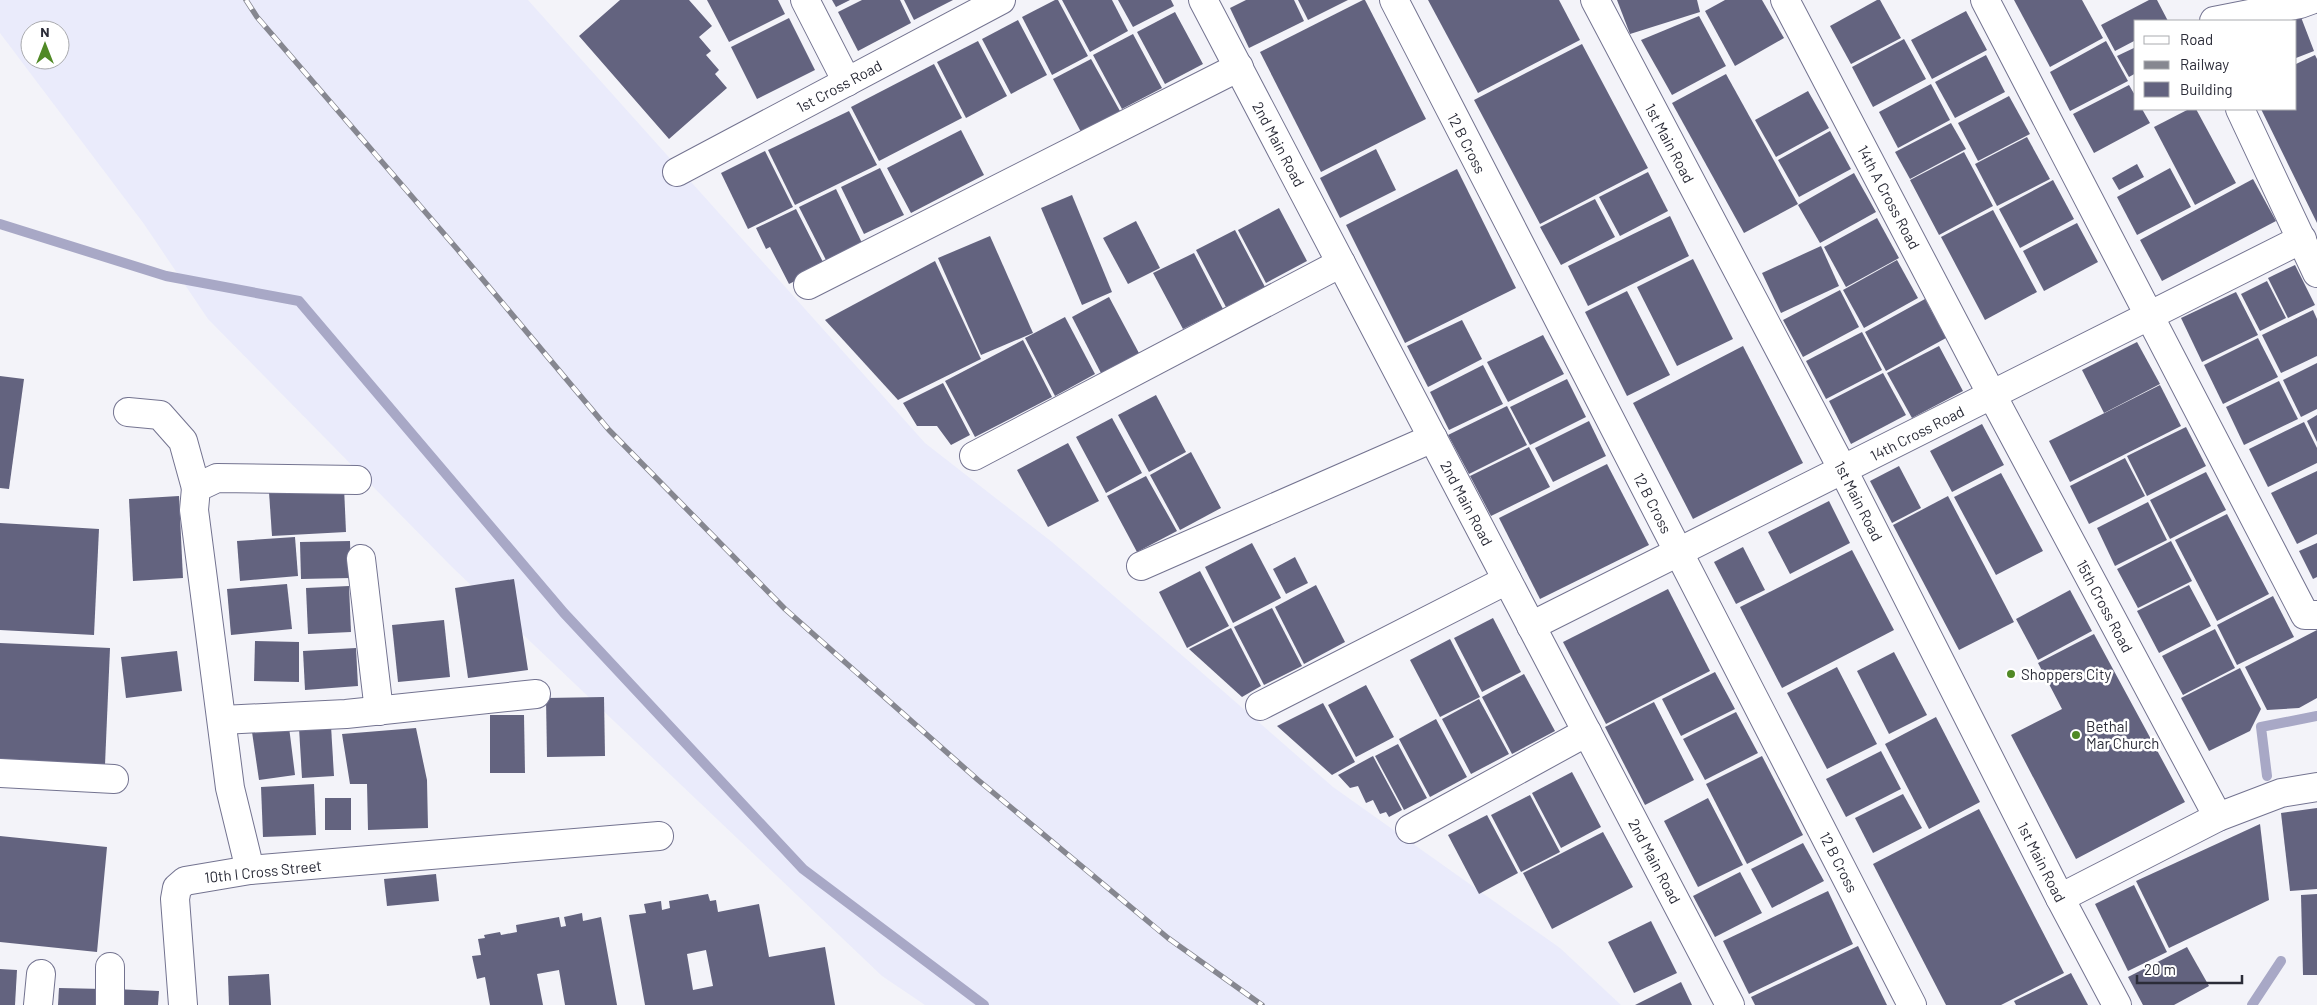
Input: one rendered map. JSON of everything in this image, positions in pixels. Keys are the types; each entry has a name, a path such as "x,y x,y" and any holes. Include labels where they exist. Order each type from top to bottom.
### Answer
{"street":[{"path":"805,0 848,82"},
{"name":"1st Cross Road","path":"677,172 1001,0"},
{"name":"2nd Main Road","path":"1204,0 1730,1005"},
{"name":"12 B Cross","path":"1394,0 1912,1005"},
{"name":"1st Main Road","path":"1595,0 1843,470 2060,898 2117,1005"},
{"name":"14th A Cross Road","path":"1785,0 1992,395"},
{"path":"1986,0 2305,615 2317,615"},
{"path":"2219,20 2306,2"},
{"path":"808,285 1239,67"},
{"path":"2240,110 2317,273"},
{"name":"14th Cross Road","path":"1531,626 2302,239"},
{"path":"974,456 1341,263"},
{"name":"15th Cross Road","path":"1992,395 2218,817"},
{"path":"128,412 160,415 183,441 196,488 194,510 230,788 250,870"},
{"path":"1141,566 1433,438"},
{"path":"196,488 217,478 356,480"},
{"path":"360,559 379,711"},
{"path":"1260,706 1507,580"},
{"path":"222,720 379,711 536,694"},
{"path":"1410,830 1588,732"},
{"path":"0,773 114,779"},
{"path":"2060,898 2218,817 2280,793 2317,787"},
{"name":"10th I Cross Street","path":"183,1005 175,899 177,888 185,881 250,870 659,836"},
{"path":"110,967 110,1005"},
{"path":"38,1005 41,974"}],"shaded area":[{"path":"0,0 528,0 925,443 1052,542 1333,787 1560,948 1621,1005 925,1005 882,976 452,567 208,319 144,224 28,70 70,70 70,20 20,20 20,60 0,33"}],"building":[{"path":"620,0 689,0 712,26 699,37 711,51 706,55 719,70 715,74 727,88 669,139 579,36"},
{"path":"707,0 778,0 785,14 729,42"},
{"path":"832,0 850,0 836,7"},
{"path":"862,0 900,0 911,23 858,51 838,12"},
{"path":"904,0 953,0 914,20"},
{"path":"1058,0 1088,56 1052,75 1022,17"},
{"path":"1062,0 1112,0 1128,31 1090,52"},
{"path":"1118,0 1171,0 1174,6 1133,27"},
{"path":"1246,0 1294,0 1304,21 1249,48 1230,8"},
{"path":"1298,0 1348,0 1308,20"},
{"path":"1365,0 1426,119 1321,172 1260,52"},
{"path":"1428,0 1559,0 1580,40 1478,93"},
{"path":"1617,0 1697,0 1700,12 1630,34"},
{"path":"1725,0 1762,0 1784,38 1735,66 1705,11"},
{"path":"1880,0 1901,38 1851,64 1830,26"},
{"path":"2014,0 2082,0 2103,38 2050,67"},
{"path":"2149,0 2157,0 2167,20 2134,20 2134,41 2115,51 2101,25"},
{"path":"1966,11 1987,50 1932,79 1911,40"},
{"path":"1175,12 1203,64 1165,84 1137,32"},
{"path":"2299,12 2314,51 2297,58 2297,20 2277,20"},
{"path":"1699,16 1726,66 1672,95 1641,40"},
{"path":"789,18 815,70 757,99 731,47"},
{"path":"1018,20 1047,75 1011,94 982,39"},
{"path":"1133,34 1162,88 1122,109 1093,55"},
{"path":"1904,39 1926,79 1873,107 1852,67"},
{"path":"978,41 1007,96 966,118 937,62"},
{"path":"2106,41 2128,81 2070,111 2050,72"},
{"path":"1582,44 1648,168 1540,224 1474,100"},
{"path":"2134,48 2134,74 2129,77 2117,56"},
{"path":"1986,55 2005,92 1955,118 1935,82"},
{"path":"2315,55 2317,59 2317,223 2261,110 2297,110 2297,64"},
{"path":"1091,59 1120,111 1081,132 1053,79"},
{"path":"934,64 962,118 879,161 851,107"},
{"path":"1726,74 1798,204 1744,233 1672,103"},
{"path":"1931,84 1950,120 1898,148 1879,112"},
{"path":"2129,85 2134,94 2134,110 2143,110 2150,123 2094,153 2073,114"},
{"path":"1808,91 1829,128 1776,157 1755,120"},
{"path":"2009,96 2030,134 1978,161 1958,123"},
{"path":"2187,110 2197,110 2236,183 2195,205 2154,127"},
{"path":"849,111 877,165 795,205 768,150"},
{"path":"1951,123 1966,149 1910,179 1895,152"},
{"path":"961,130 984,175 911,213 887,168"},
{"path":"1830,131 1851,169 1799,197 1778,160"},
{"path":"2027,137 2050,179 1997,206 1975,164"},
{"path":"1376,149 1396,190 1340,218 1320,178"},
{"path":"765,151 793,207 748,229 721,173"},
{"path":"1964,152 1993,206 1939,235 1910,180"},
{"path":"2137,164 2144,177 2119,190 2112,178"},
{"path":"880,168 904,215 864,234 841,187"},
{"path":"2170,168 2191,207 2137,235 2117,197"},
{"path":"1457,169 1516,288 1405,343 1346,225"},
{"path":"1648,172 1668,211 1620,236 1599,197"},
{"path":"1854,173 1876,212 1820,243 1798,205"},
{"path":"2253,179 2276,221 2162,281 2140,240"},
{"path":"2053,180 2074,219 2020,248 1999,209"},
{"path":"836,189 863,245 827,262 799,207"},
{"path":"1072,195 1112,292 1082,305 1041,208"},
{"path":"1595,199 1615,237 1561,265 1540,227"},
{"path":"1279,208 1307,261 1266,283 1238,230"},
{"path":"796,209 825,266 789,284 770,247 766,249 756,228"},
{"path":"1993,210 2037,292 1985,320 1941,237"},
{"path":"1670,216 1689,256 1588,306 1568,266"},
{"path":"1877,218 1899,258 1846,287 1824,247"},
{"path":"1136,221 1160,268 1128,284 1103,238"},
{"path":"2077,223 2098,262 2044,291 2023,251"},
{"path":"1235,230 1265,287 1226,307 1196,250"},
{"path":"990,236 1033,333 981,355 938,258"},
{"path":"1821,246 1839,286 1781,313 1762,273"},
{"path":"1194,253 1223,309 1183,329 1153,273"},
{"path":"1693,259 1733,339 1677,366 1637,287"},
{"path":"1897,260 1918,298 1864,328 1843,290"},
{"path":"935,261 981,359 898,400 825,320"},
{"path":"2295,265 2315,305 2288,318 2268,278"},
{"path":"2267,281 2286,318 2260,331 2241,294"},
{"path":"1840,290 1859,327 1803,357 1783,320"},
{"path":"1627,291 1670,375 1627,396 1585,312"},
{"path":"2236,292 2258,335 2202,362 2181,318"},
{"path":"1109,297 1140,355 1102,375 1072,317"},
{"path":"1925,299 1946,338 1886,371 1865,332"},
{"path":"2313,310 2317,319 2317,356 2281,373 2262,335"},
{"path":"1065,317 1095,374 1055,396 1025,338"},
{"path":"1462,320 1482,359 1428,387 1407,346"},
{"path":"1862,332 1882,370 1826,399 1806,361"},
{"path":"1543,335 1564,374 1508,402 1487,362"},
{"path":"2258,338 2278,377 2223,404 2204,365"},
{"path":"1023,340 1052,397 975,437 945,381"},
{"path":"2137,342 2160,384 2104,413 2082,370"},
{"path":"1743,346 1803,463 1693,519 1633,403"},
{"path":"1939,346 1963,391 1912,418 1887,373"},
{"path":"2317,363 2317,409 2301,417 2283,380"},
{"path":"1483,365 1503,404 1449,430 1430,392"},
{"path":"1883,373 1906,415 1851,444 1829,401"},
{"path":"0,376 24,379 9,489 0,488"},
{"path":"1567,379 1586,417 1530,445 1510,407"},
{"path":"2279,381 2298,419 2244,445 2226,407"},
{"path":"943,383 970,435 951,445 937,426 917,426 903,403"},
{"path":"2160,385 2181,426 2070,482 2049,441"},
{"path":"1156,395 1186,452 1149,472 1118,415"},
{"path":"1507,406 1527,445 1469,474 1448,435"},
{"path":"2317,415 2317,442 2307,421"},
{"path":"1112,418 1142,473 1106,493 1076,437"},
{"path":"1589,421 1606,456 1553,482 1535,448"},
{"path":"2304,422 2317,448 2317,463 2268,487 2249,449"},
{"path":"1982,424 2004,465 1952,492 1930,451"},
{"path":"2186,427 2206,466 2147,496 2127,456"},
{"path":"1068,443 1099,501 1048,527 1017,470"},
{"path":"1529,447 1550,487 1491,516 1470,476"},
{"path":"1191,452 1221,508 1180,530 1150,475"},
{"path":"2125,458 2145,496 2089,524 2070,486"},
{"path":"1607,464 1649,545 1540,599 1499,518"},
{"path":"1899,466 1921,508 1892,523 1870,481"},
{"path":"2317,471 2317,534 2297,544 2271,493"},
{"path":"2206,472 2226,510 2170,539 2150,500"},
{"path":"2001,473 2043,551 1996,575 1954,497"},
{"path":"1146,476 1177,531 1137,552 1107,496"},
{"path":"344,487 346,532 272,536 269,492"},
{"path":"179,496 183,578 133,581 129,499"},
{"path":"1948,496 2014,622 1959,650 1893,525"},
{"path":"1829,501 1850,543 1790,574 1768,532"},
{"path":"2148,502 2167,540 2115,566 2097,528"},
{"path":"2227,514 2269,594 2217,621 2175,540"},
{"path":"0,523 99,529 94,635 0,630"},
{"path":"295,537 298,576 240,581 237,541"},
{"path":"350,541 351,578 301,579 300,542"},
{"path":"2171,541 2192,581 2138,608 2117,569"},
{"path":"1252,543 1281,598 1233,623 1205,567"},
{"path":"2317,543 2317,577 2313,579 2299,551"},
{"path":"1743,547 1765,590 1736,604 1714,562"},
{"path":"1852,550 1894,630 1782,688 1740,607"},
{"path":"1295,557 1308,583 1286,594 1273,569"},
{"path":"1200,571 1229,626 1187,648 1159,592"},
{"path":"514,579 528,670 468,678 455,588"},
{"path":"287,584 292,629 231,635 227,589"},
{"path":"1316,585 1345,642 1304,664 1275,607"},
{"path":"2189,585 2211,626 2159,653 2137,611"},
{"path":"349,586 351,632 308,634 306,588"},
{"path":"1668,589 1710,671 1606,724 1563,642"},
{"path":"2070,590 2092,631 2038,660 2016,619"},
{"path":"2273,596 2294,637 2237,665 2217,625"},
{"path":"1272,608 1302,666 1264,685 1234,627"},
{"path":"1493,618 1521,672 1482,692 1454,638"},
{"path":"444,620 450,677 398,682 392,625"},
{"path":"1231,628 1261,686 1242,697 1189,649"},
{"path":"2215,629 2235,668 2183,695 2162,656"},
{"path":"2317,630 2317,698 2299,708 2267,710 2245,667"},
{"path":"2094,634 2185,802 2076,859 2011,735 2062,709 2038,663"},
{"path":"1450,639 1480,697 1440,717 1410,660"},
{"path":"255,641 299,642 299,682 254,681"},
{"path":"0,643 110,648 105,765 0,761"},
{"path":"356,648 358,686 305,690 303,651"},
{"path":"177,651 182,691 126,698 121,657"},
{"path":"1894,652 1927,715 1889,734 1857,671"},
{"path":"1837,667 1877,744 1827,769 1787,693"},
{"path":"2240,668 2261,709 2250,731 2209,751 2181,698"},
{"path":"1715,672 1735,709 1681,736 1662,699"},
{"path":"1524,674 1555,731 1512,754 1482,697"},
{"path":"1366,685 1394,737 1356,757 1328,705"},
{"path":"604,697 605,756 547,757 546,698"},
{"path":"1479,699 1509,754 1471,774 1442,719"},
{"path":"1654,702 1694,780 1645,805 1605,727"},
{"path":"1323,703 1355,762 1332,775 1277,726"},
{"path":"1736,712 1758,753 1705,780 1683,739"},
{"path":"490,715 524,715 525,773 490,773"},
{"path":"1936,717 1980,802 1929,829 1885,744"},
{"path":"1436,719 1467,777 1430,797 1399,739"},
{"path":"331,726 334,776 302,778 299,728"},
{"path":"289,727 295,775 259,780 252,732"},
{"path":"416,728 427,780 428,828 368,830 367,784 350,784 342,734"},
{"path":"1398,744 1427,798 1404,810 1375,756"},
{"path":"1881,751 1901,789 1846,817 1826,779"},
{"path":"1373,756 1402,810 1389,817 1386,812 1380,814 1373,800 1366,803 1358,786 1350,788 1338,775"},
{"path":"1762,756 1803,835 1747,864 1706,784"},
{"path":"1572,772 1601,827 1561,848 1532,793"},
{"path":"314,784 316,835 263,837 261,787"},
{"path":"1903,794 1922,828 1873,853 1855,818"},
{"path":"1530,795 1560,852 1521,872 1491,815"},
{"path":"325,798 351,798 351,830 325,830"},
{"path":"1708,798 1743,865 1698,887 1664,821"},
{"path":"2317,808 2317,889 2290,891 2281,813"},
{"path":"1979,809 2064,973 2001,1005 1946,1005 1873,864"},
{"path":"1487,815 1518,873 1479,894 1448,835"},
{"path":"2260,824 2269,900 2169,948 2136,881"},
{"path":"1603,832 1633,887 1552,929 1523,873"},
{"path":"0,836 107,847 97,952 0,942"},
{"path":"1803,843 1824,881 1772,908 1751,869"},
{"path":"1740,872 1762,913 1715,937 1693,896"},
{"path":"436,874 439,901 387,906 384,879"},
{"path":"2134,885 2167,952 2128,971 2095,904"},
{"path":"1828,891 1853,944 1749,994 1723,941"},
{"path":"708,894 710,901 716,900 718,912 759,904 769,957 825,947 835,1005 645,1005 629,915 646,913 644,904 661,901 662,910 670,908 669,901","holes":["706,950 713,986 693,990 687,954"]},
{"path":"2317,894 2317,975 2303,975 2301,895"},
{"path":"582,913 583,921 601,917 617,1005 565,1005 559,970 537,974 543,1005 490,1005 485,977 477,979 472,956 481,955 478,939 485,938 484,935 500,932 501,935 517,932 516,925 559,917 561,927 566,926 564,917"},
{"path":"1651,921 1677,973 1634,993 1608,942"},
{"path":"1858,946 1887,1005 1755,1005 1751,997"},
{"path":"2187,947 2209,986 2174,1005 2143,1005 2128,977"},
{"path":"0,969 17,970 15,1005 0,1005"},
{"path":"2071,973 2088,1005 2016,1005 2014,1001"},
{"path":"269,974 271,1005 229,1005 228,976"},
{"path":"1681,982 1692,1005 1635,1005"},
{"path":"59,988 103,989 103,1005 58,1005"},
{"path":"114,989 159,991 158,1005 114,1005"}],"waterway":[{"path":"0,224 166,276 299,301 564,613 803,869 984,1005"},
{"path":"2267,776 2261,727 2317,716"},
{"path":"2252,1005 2281,961"}],"railway":[{"path":"246,0 257,17 458,250 609,430 785,609 978,780 1168,938 1262,1005"}],"place":[{"name":"Shoppers City","path":"2011,674"},
{"name":"Bethal Mar Church","path":"2076,735"}]}
